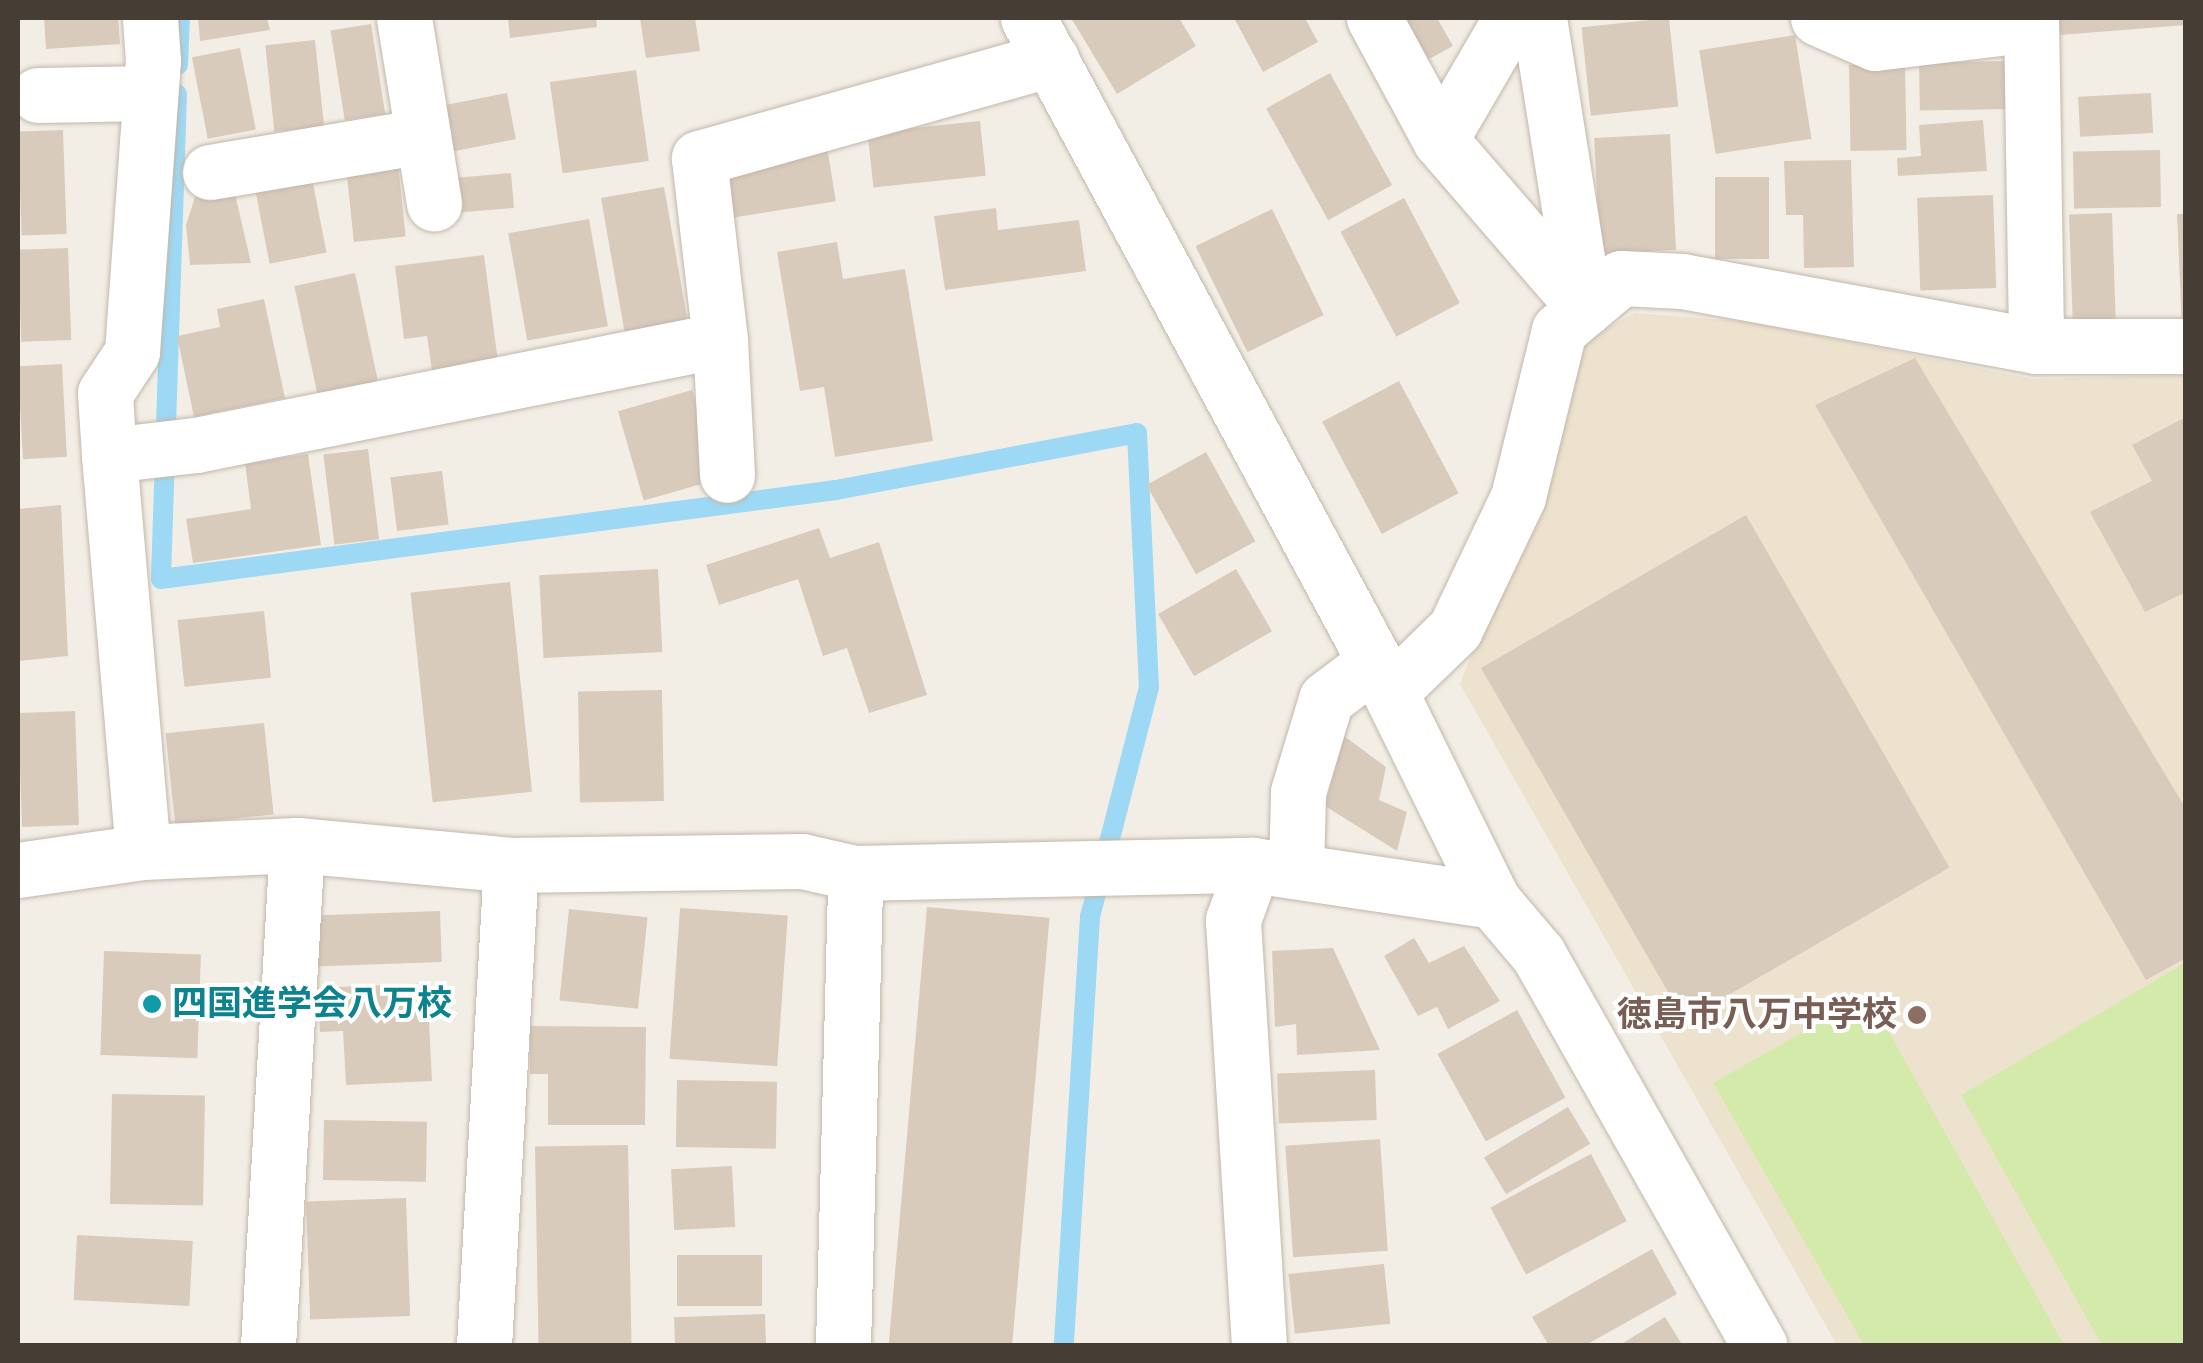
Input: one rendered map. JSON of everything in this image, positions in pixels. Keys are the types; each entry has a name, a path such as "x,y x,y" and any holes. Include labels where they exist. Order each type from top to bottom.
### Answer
{"street":[{"path":"143,852 105,393 132,352 150,94 150,18"},
{"path":"404,18 434,204"},
{"path":"1374,18 1440,140 1585,308"},
{"path":"1440,140 1511,18"},
{"path":"1540,18 1585,308"},
{"path":"1818,18 1875,43 2031,20 2036,346"},
{"path":"727,474 720,340 699,158 1040,38 1382,677 1493,901 1538,954 1760,1346"},
{"path":"38,96 150,94"},
{"path":"210,172 423,136"},
{"path":"1258,1346 1233,920 1275,868 1326,699 1382,677 1455,630 1518,496 1559,330 1621,278 1682,281 2036,346 2186,346"},
{"path":"109,455 196,445 720,340"},
{"path":"18,870 143,852 298,844 510,865 802,860 856,873 1275,868 1493,901"},
{"path":"268,1346 298,844"},
{"path":"484,1346 510,865"},
{"path":"844,1346 856,873"}],"shaded area":[{"name":"徳島市八万中学校","path":"1635,313 1751,322 2033,379 2185,375 2185,1345 1837,1345 1460,684 1530,502 1574,345"}],"green space":[{"path":"2185,963 2185,1345 2102,1345 1961,1095"},
{"path":"1868,995 2064,1345 1864,1345 1713,1083"}],"building":[{"path":"44,18 118,18 120,44 46,49"},
{"path":"198,18 267,18 270,30 200,41"},
{"path":"508,18 596,18 597,27 510,38"},
{"path":"640,18 695,18 700,51 646,58"},
{"path":"1071,18 1179,18 1196,46 1117,94"},
{"path":"1234,18 1305,18 1318,42 1263,72"},
{"path":"1392,18 1437,18 1453,46 1418,65"},
{"path":"1669,18 1678,107 1591,116 1581,27"},
{"path":"2059,18 2186,18 2186,25 2060,35"},
{"path":"371,24 385,114 345,120 331,30"},
{"path":"1795,35 1811,139 1716,154 1699,50"},
{"path":"315,40 324,127 274,132 265,45"},
{"path":"240,48 256,129 208,139 192,57"},
{"path":"2010,61 2011,109 1920,111 1919,63"},
{"path":"1905,64 1907,150 1851,151 1849,65"},
{"path":"636,70 649,161 563,173 550,82"},
{"path":"1330,73 1392,185 1328,220 1266,108"},
{"path":"507,93 516,139 446,153 437,107"},
{"path":"2151,93 2153,133 2080,137 2078,97"},
{"path":"1983,120 1987,171 1898,176 1897,158 1921,156 1919,125"},
{"path":"980,121 986,176 873,188 868,133"},
{"path":"63,130 67,234 22,236 18,132"},
{"path":"1670,134 1676,250 1600,254 1594,138"},
{"path":"827,146 836,201 729,218 720,163"},
{"path":"2160,150 2161,207 2074,209 2073,152"},
{"path":"1851,160 1854,267 1804,268 1803,215 1786,215 1784,161"},
{"path":"398,164 406,237 354,242 346,169"},
{"path":"511,173 514,208 451,213 448,178"},
{"path":"1715,177 1769,177 1769,259 1715,259"},
{"path":"312,178 327,253 270,264 255,189"},
{"path":"664,187 688,324 625,335 601,198"},
{"path":"235,194 251,263 190,265 186,225 195,197"},
{"path":"1993,195 1996,288 1920,291 1917,198"},
{"path":"1404,198 1460,303 1396,337 1340,232"},
{"path":"996,208 998,230 1079,220 1086,271 945,290 934,216"},
{"path":"1272,209 1324,315 1247,352 1196,246"},
{"path":"2112,213 2116,320 2073,321 2069,215"},
{"path":"2177,214 2186,214 2186,328 2182,328"},
{"path":"589,219 608,326 527,341 508,233"},
{"path":"837,242 843,279 905,269 933,441 835,457 824,387 800,391 777,252"},
{"path":"68,248 71,340 21,342 18,250"},
{"path":"484,255 498,362 432,371 427,336 404,339 395,266"},
{"path":"355,273 379,386 318,399 294,286"},
{"path":"264,299 285,398 194,417 177,336 220,327 217,309"},
{"path":"1915,358 2186,809 2186,958 2146,980 1815,405"},
{"path":"62,364 67,457 23,459 18,366"},
{"path":"1399,381 1459,493 1382,534 1322,422"},
{"path":"692,390 718,479 644,501 618,411"},
{"path":"2186,417 2186,592 2145,612 2090,512 2152,481 2132,445"},
{"path":"368,449 379,539 334,545 323,454"},
{"path":"1206,452 1255,541 1196,574 1147,485"},
{"path":"308,454 321,545 193,563 186,519 251,509 245,463"},
{"path":"442,471 449,525 397,531 390,477"},
{"path":"61,505 68,656 18,661 18,509"},
{"path":"1746,515 1950,867 1684,1020 1481,668"},
{"path":"819,528 830,558 879,542 927,695 869,713 847,648 823,656 798,579 719,605 706,565"},
{"path":"658,569 662,652 544,658 539,575"},
{"path":"1236,569 1272,631 1194,676 1158,614"},
{"path":"510,582 532,792 433,802 411,592"},
{"path":"264,611 271,678 184,687 177,620"},
{"path":"662,690 664,801 580,802 578,691"},
{"path":"75,711 79,825 22,827 18,713"},
{"path":"264,723 274,814 175,825 166,733"},
{"path":"1344,736 1386,767 1379,800 1407,812 1397,851 1325,806"},
{"path":"927,907 1050,918 1012,1346 889,1345"},
{"path":"680,908 788,916 777,1066 669,1059"},
{"path":"569,909 648,917 638,1009 559,1000"},
{"path":"440,911 442,962 314,966 312,915"},
{"path":"1414,938 1429,963 1464,946 1500,1001 1448,1029 1437,1007 1418,1016 1384,956"},
{"path":"1333,948 1380,1050 1297,1055 1296,1024 1275,1027 1272,951"},
{"name":"四国進学会八万校","path":"104,951 201,954 197,1058 100,1055"},
{"path":"427,983 432,1081 346,1085 343,1031 320,1032 317,988"},
{"path":"1517,1010 1565,1097 1486,1142 1437,1054"},
{"path":"530,1026 646,1027 645,1125 548,1125 548,1074 530,1074"},
{"path":"1375,1070 1377,1120 1279,1123 1277,1073"},
{"path":"677,1080 777,1082 776,1149 676,1147"},
{"path":"112,1094 205,1096 203,1206 110,1204"},
{"path":"1568,1107 1590,1144 1506,1194 1484,1157"},
{"path":"324,1120 427,1122 426,1182 323,1180"},
{"path":"1380,1139 1388,1251 1293,1257 1285,1146"},
{"path":"628,1145 632,1346 538,1346 535,1147"},
{"path":"1591,1154 1627,1221 1526,1275 1490,1208"},
{"path":"732,1166 735,1227 674,1230 671,1169"},
{"path":"406,1198 410,1316 310,1319 306,1201"},
{"path":"77,1235 193,1241 189,1306 74,1300"},
{"path":"1652,1249 1677,1294 1584,1346 1549,1346 1532,1317"},
{"path":"677,1255 762,1255 762,1306 677,1306"},
{"path":"1384,1264 1390,1324 1295,1334 1289,1274"},
{"path":"765,1314 766,1346 675,1346 674,1317"},
{"path":"1665,1317 1683,1346 1618,1346"}],"waterway":[{"path":"178,65 180,18"},
{"path":"177,94 161,579 836,490 1137,433 1149,687 1090,917 1064,1346"}],"place":[{"name":"四国進学会八万校","path":"152,1004"},
{"name":"徳島市八万中学校","path":"1917,1015"}]}
